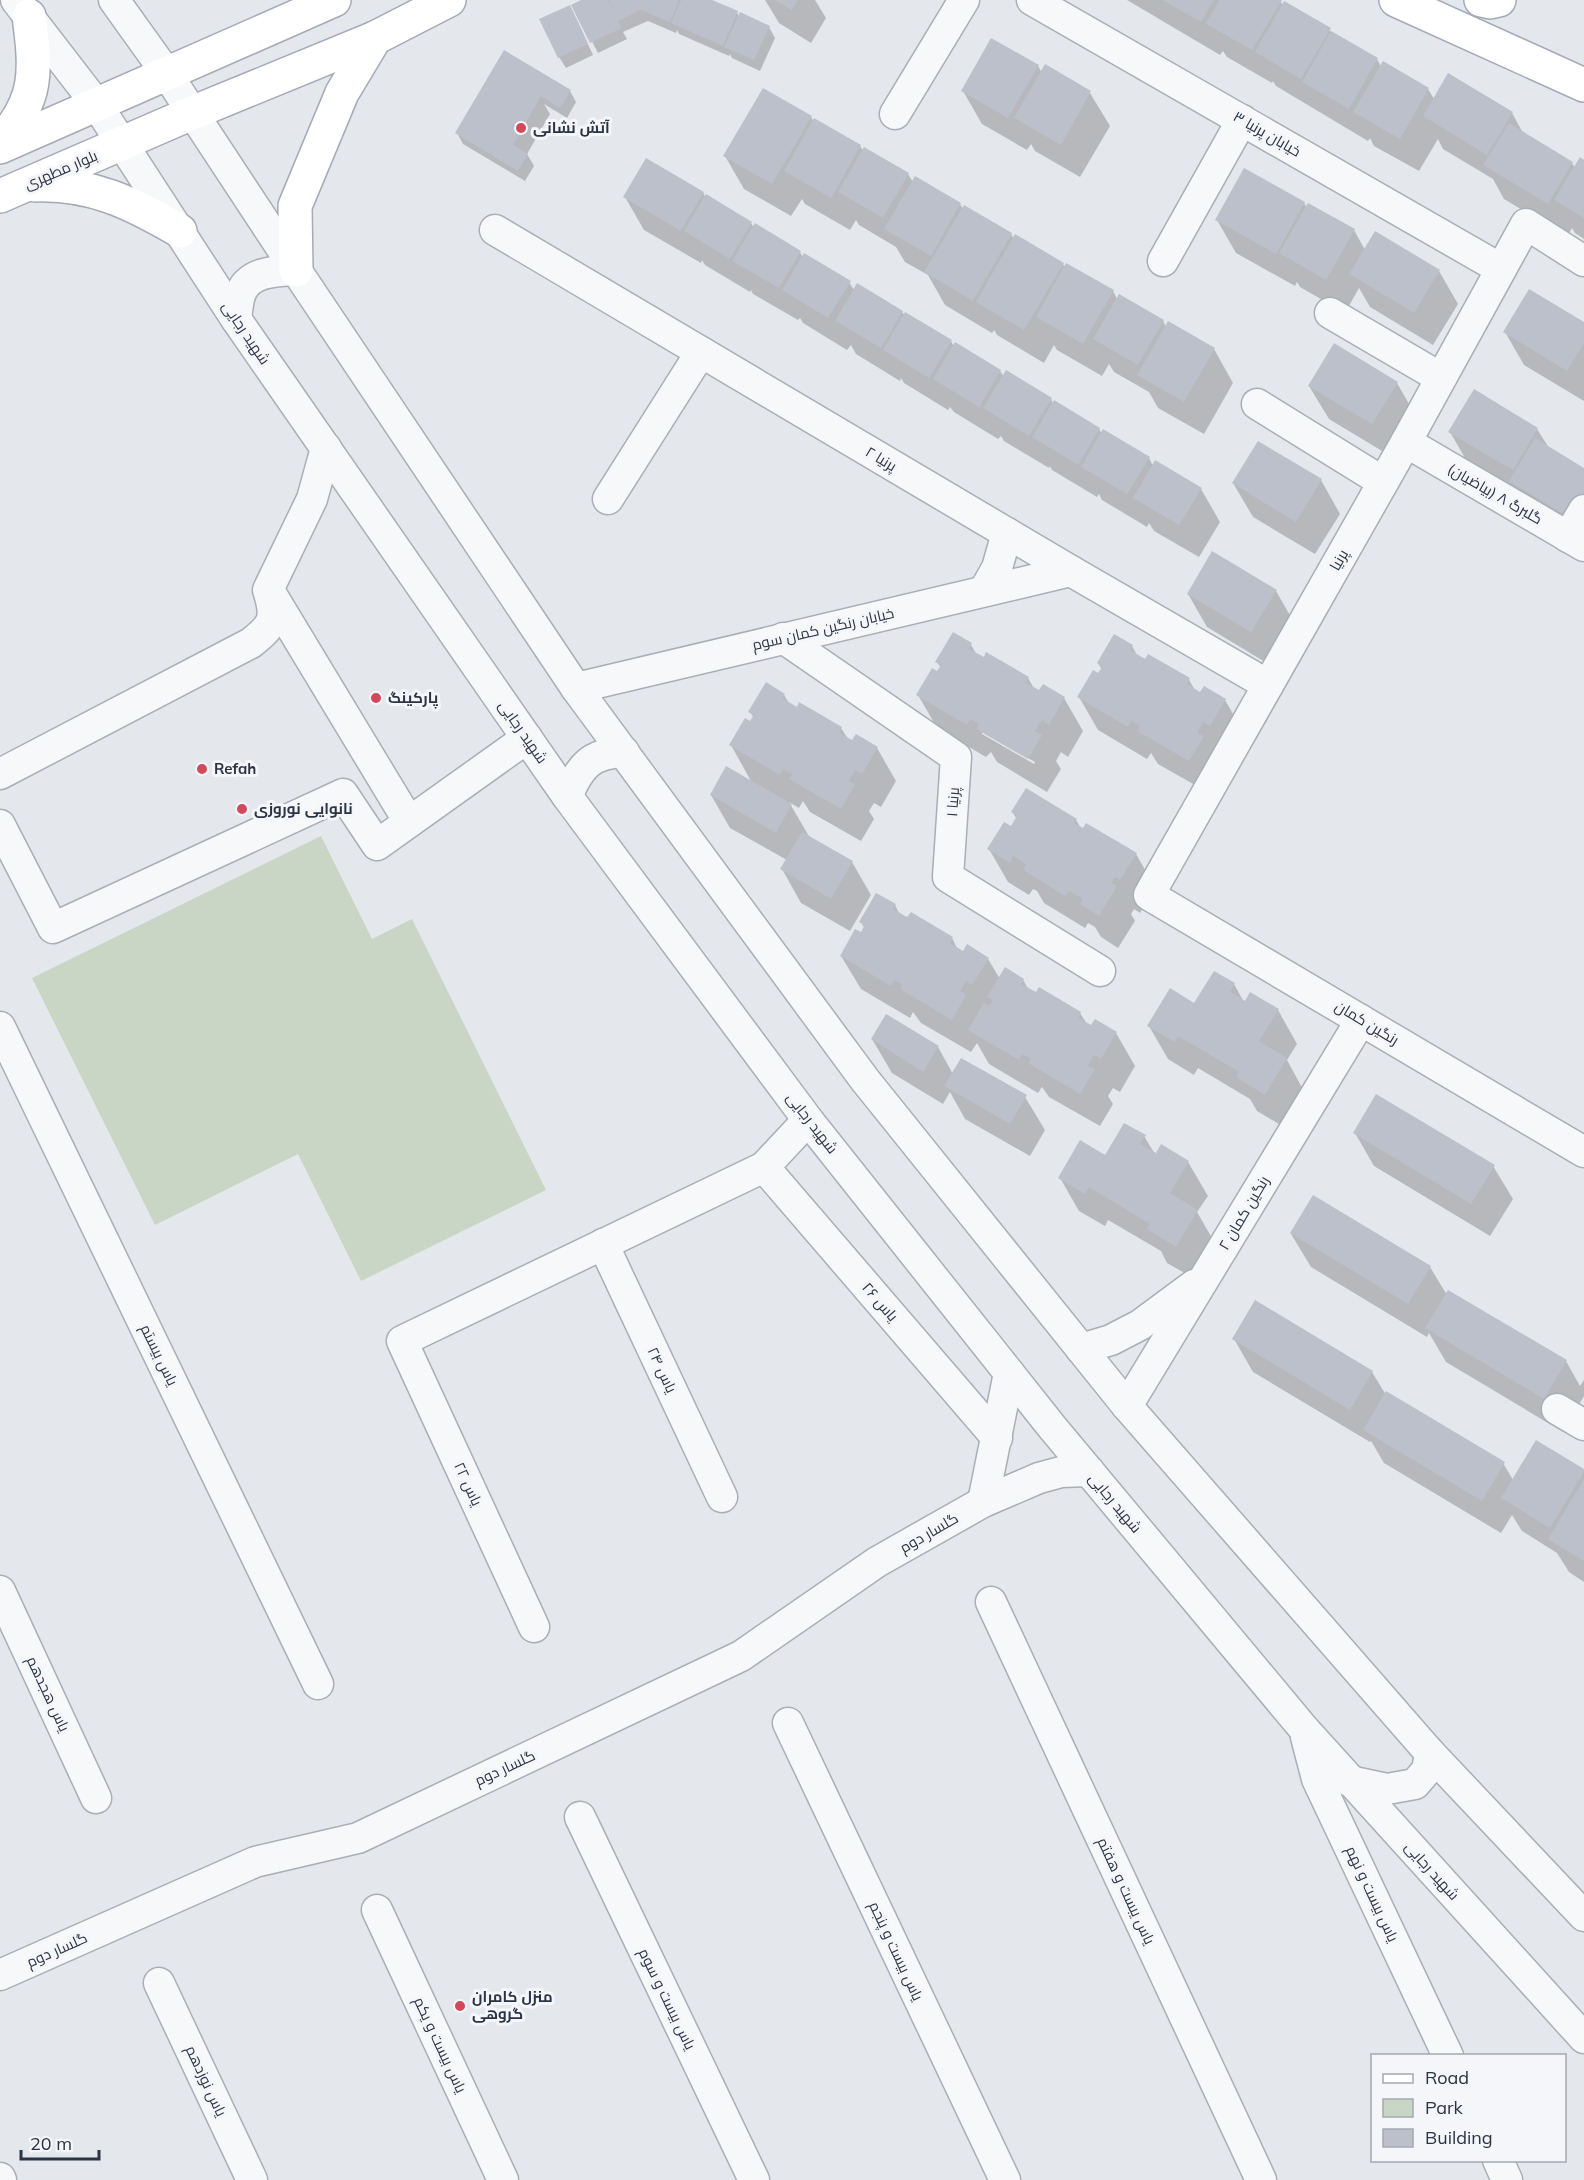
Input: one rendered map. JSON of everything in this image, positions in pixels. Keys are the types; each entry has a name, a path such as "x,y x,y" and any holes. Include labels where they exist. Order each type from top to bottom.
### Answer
{"main road":[{"path":"0,147 334,0"},
{"name":"بلوار مطهری","path":"12,191 192,113 375,38 449,0"},
{"path":"1396,0 1584,85"},
{"path":"1481,0 1490,2 1499,0"},
{"path":"0,142 17,124 32,91 34,55 23,8"},
{"path":"296,270 295,206 342,93 375,38"},
{"path":"12,191 52,185 106,194 131,203 180,231"}],"street":[{"path":"114,0 167,74 576,688 865,1080 1127,1406 1430,1753 1584,1916"},
{"path":"895,114 964,0"},
{"name":"خیابان پرنیا ۳","path":"1032,0 1502,269"},
{"path":"23,8 97,105"},
{"name":"شهید رجایی","path":"97,105 236,319 567,796 808,1120 1089,1472 1304,1729 1584,2038"},
{"path":"1163,261 1242,120"},
{"name":"پرنیا","path":"1149,895 1406,442 1526,224 1584,261"},
{"name":"پرنیا ۲","path":"495,230 1071,571 1269,685"},
{"path":"236,319 241,292 255,277 269,271 296,270"},
{"path":"1330,313 1441,378"},
{"path":"608,498 701,352"},
{"path":"1257,405 1383,482"},
{"name":"گلبرگ ۸ (بیاضیان)","path":"1406,442 1576,541"},
{"path":"0,774 251,643 269,629 274,607 268,590 312,498 326,448"},
{"path":"1576,541 1584,510"},
{"path":"984,591 997,568 1007,533"},
{"name":"خیابان رنگین کمان سوم","path":"576,688 1071,571"},
{"path":"268,590 409,822"},
{"name":"پرنیا ۱","path":"783,638 956,757 948,877 1100,971"},
{"path":"0,825 9,864 53,928 343,794 377,845 527,738"},
{"path":"567,796 577,775 588,762 608,753 624,752"},
{"name":"رنگین کمان","path":"1149,895 1584,1152"},
{"name":"رنگین کمان ۲","path":"1127,1406 1360,1020"},
{"name":"یاس بیستم","path":"0,1027 318,1684"},
{"path":"603,1244 764,1167 808,1120"},
{"name":"یاس ۲۶","path":"764,1167 997,1438"},
{"name":"یاس ۲۲","path":"534,1628 402,1341 603,1244"},
{"name":"یاس ۲۴","path":"603,1244 722,1497"},
{"path":"1081,1349 1111,1340 1140,1325 1206,1276"},
{"path":"983,1502 1009,1373"},
{"path":"1557,1409 1584,1425"},
{"name":"گلسار دوم","path":"0,1975 255,1862 358,1838 741,1656 877,1563 983,1502 1039,1478 1061,1472 1089,1472"},
{"name":"یاس هجدهم","path":"0,1591 96,1798"},
{"name":"یاس یبست و هفتم","path":"991,1602 1261,2180"},
{"name":"یاس بیست و پنجم","path":"788,1723 1005,2180"},
{"name":"یاس بیست و نهم","path":"1304,1729 1317,1779 1448,2054"},
{"path":"1349,1781 1387,1789 1415,1784 1427,1770 1430,1753"},
{"name":"یاس بیست و سوم","path":"580,1817 754,2180"},
{"name":"یاس بیست و یکم","path":"377,1910 503,2180"},
{"name":"یاس نوزدهم","path":"159,1983 252,2180"},
{"path":"1499,2162 1507,2180"}],"green space":[{"path":"321,836 372,939 412,919 546,1190 361,1281 298,1154 155,1225 32,978"}],"building":[{"path":"581,0 608,0 613,11 609,0 679,0 670,22 641,10 618,21 622,28 590,43 571,5"},
{"path":"681,0 712,0 738,11 723,46 671,23"},
{"path":"774,0 798,0 792,10"},
{"path":"1162,0 1214,0 1201,22"},
{"path":"1219,0 1282,0 1252,50 1206,24"},
{"path":"1284,1 1331,28 1301,79 1255,52"},
{"path":"570,5 588,44 558,58 539,19"},
{"path":"740,12 770,26 754,60 724,47"},
{"path":"1331,31 1378,58 1349,109 1302,82"},
{"path":"991,38 1039,65 1008,118 961,91"},
{"path":"504,50 571,90 560,108 541,96 513,145 528,154 518,171 455,133"},
{"path":"1383,61 1429,88 1400,139 1353,112"},
{"path":"1045,64 1091,91 1061,145 1014,118"},
{"path":"1448,73 1513,112 1487,155 1423,116"},
{"path":"763,88 812,116 772,184 723,156"},
{"path":"814,118 861,145 831,198 784,171"},
{"path":"1509,123 1573,162 1548,204 1483,165"},
{"path":"864,147 909,173 883,218 838,192"},
{"path":"1580,157 1584,160 1584,218 1554,200"},
{"path":"646,158 704,192 681,231 623,197"},
{"path":"1244,168 1305,202 1276,254 1215,220"},
{"path":"915,176 961,203 931,256 884,229"},
{"path":"706,194 752,222 730,259 684,231"},
{"path":"1308,203 1355,229 1326,280 1279,253"},
{"path":"964,205 1012,233 973,301 924,272"},
{"path":"755,223 801,251 779,288 732,261"},
{"path":"1375,231 1440,270 1414,313 1349,274"},
{"path":"1015,234 1064,263 1024,330 976,302"},
{"path":"804,253 851,281 828,318 782,290"},
{"path":"1066,263 1114,290 1083,344 1036,317"},
{"path":"857,283 903,311 881,348 835,321"},
{"path":"1529,289 1584,322 1584,343 1567,371 1503,332"},
{"path":"1119,294 1164,320 1138,365 1093,339"},
{"path":"905,312 952,340 929,378 883,350"},
{"path":"1168,321 1215,348 1184,402 1137,375"},
{"path":"955,342 1001,370 979,407 933,379"},
{"path":"1334,343 1398,382 1372,424 1308,386"},
{"path":"1006,370 1052,398 1029,436 983,408"},
{"path":"1474,389 1538,428 1513,470 1448,432"},
{"path":"1054,400 1100,428 1078,465 1032,437"},
{"path":"1103,429 1150,457 1127,494 1081,467"},
{"path":"1535,438 1584,468 1584,502 1573,520 1509,481"},
{"path":"1258,441 1322,479 1296,522 1232,483"},
{"path":"1155,460 1202,488 1179,525 1133,498"},
{"path":"1212,551 1277,590 1251,632 1187,594"},
{"path":"953,632 972,643 969,649 984,657 986,652 1029,677 1026,683 1039,690 1043,684 1065,697 1049,725 1042,720 1035,731 1042,735 1028,759 976,729 979,724 970,719 967,725 916,695 932,668 937,671 941,665 935,662"},
{"path":"1114,634 1133,645 1130,650 1145,659 1148,654 1190,678 1187,684 1200,692 1204,686 1226,699 1210,726 1203,722 1197,733 1204,736 1189,761 1137,731 1140,726 1131,721 1128,727 1077,697 1093,670 1098,673 1102,667 1097,663"},
{"path":"766,682 785,694 782,698 797,707 799,702 842,727 839,733 852,740 856,734 878,747 862,774 855,770 849,781 855,784 841,809 789,779 792,774 783,769 780,775 729,745 745,718 750,721 754,715 748,712"},
{"path":"726,766 792,804 776,833 710,795"},
{"path":"1026,788 1077,819 1074,823 1083,828 1086,823 1137,853 1120,880 1115,877 1111,883 1117,886 1099,916 1080,904 1083,899 1069,891 1065,896 1023,870 1026,864 1013,856 1010,863 987,849 1004,822 1011,826 1017,816 1011,812"},
{"path":"802,832 853,861 831,899 780,869"},
{"path":"876,893 896,904 893,909 907,917 911,912 953,937 950,943 963,951 967,944 989,958 972,985 966,981 960,991 966,995 952,1020 900,989 902,984 894,980 891,986 840,956 855,929 861,932 865,925 859,922"},
{"path":"1005,967 1024,979 1021,984 1036,992 1039,987 1081,1012 1078,1018 1091,1025 1095,1019 1117,1032 1101,1059 1094,1055 1088,1066 1095,1069 1080,1094 1028,1063 1031,1059 1022,1054 1019,1060 968,1030 984,1003 989,1006 993,1000 987,997"},
{"path":"1214,971 1235,983 1230,992 1245,1001 1250,992 1279,1009 1259,1041 1287,1058 1265,1095 1236,1077 1239,1072 1178,1036 1175,1042 1147,1026 1170,988 1194,1003"},
{"path":"886,1014 939,1046 923,1072 871,1039"},
{"path":"961,1058 1027,1095 1010,1124 944,1086"},
{"path":"1376,1094 1495,1165 1471,1204 1353,1133"},
{"path":"1124,1123 1146,1135 1140,1144 1156,1153 1161,1144 1189,1161 1170,1193 1198,1210 1176,1247 1147,1229 1150,1224 1089,1187 1085,1194 1058,1178 1080,1140 1105,1155"},
{"path":"1313,1195 1431,1266 1408,1304 1290,1233"},
{"path":"1448,1290 1567,1360 1544,1399 1425,1328"},
{"path":"1255,1300 1373,1371 1350,1410 1232,1339"},
{"path":"1386,1391 1505,1462 1482,1501 1363,1430"},
{"path":"1536,1440 1584,1469 1550,1528 1501,1498"},
{"path":"1584,1479 1584,1561 1548,1539"}],"place":[{"name":"آتش نشانی","path":"521,128"},
{"name":"پارکینگ","path":"376,698"},
{"name":"Refah","path":"202,769"},
{"name":"نانوایی نوروزی","path":"242,809"},
{"name":"منزل کامران گروهی","path":"460,2006"}]}
